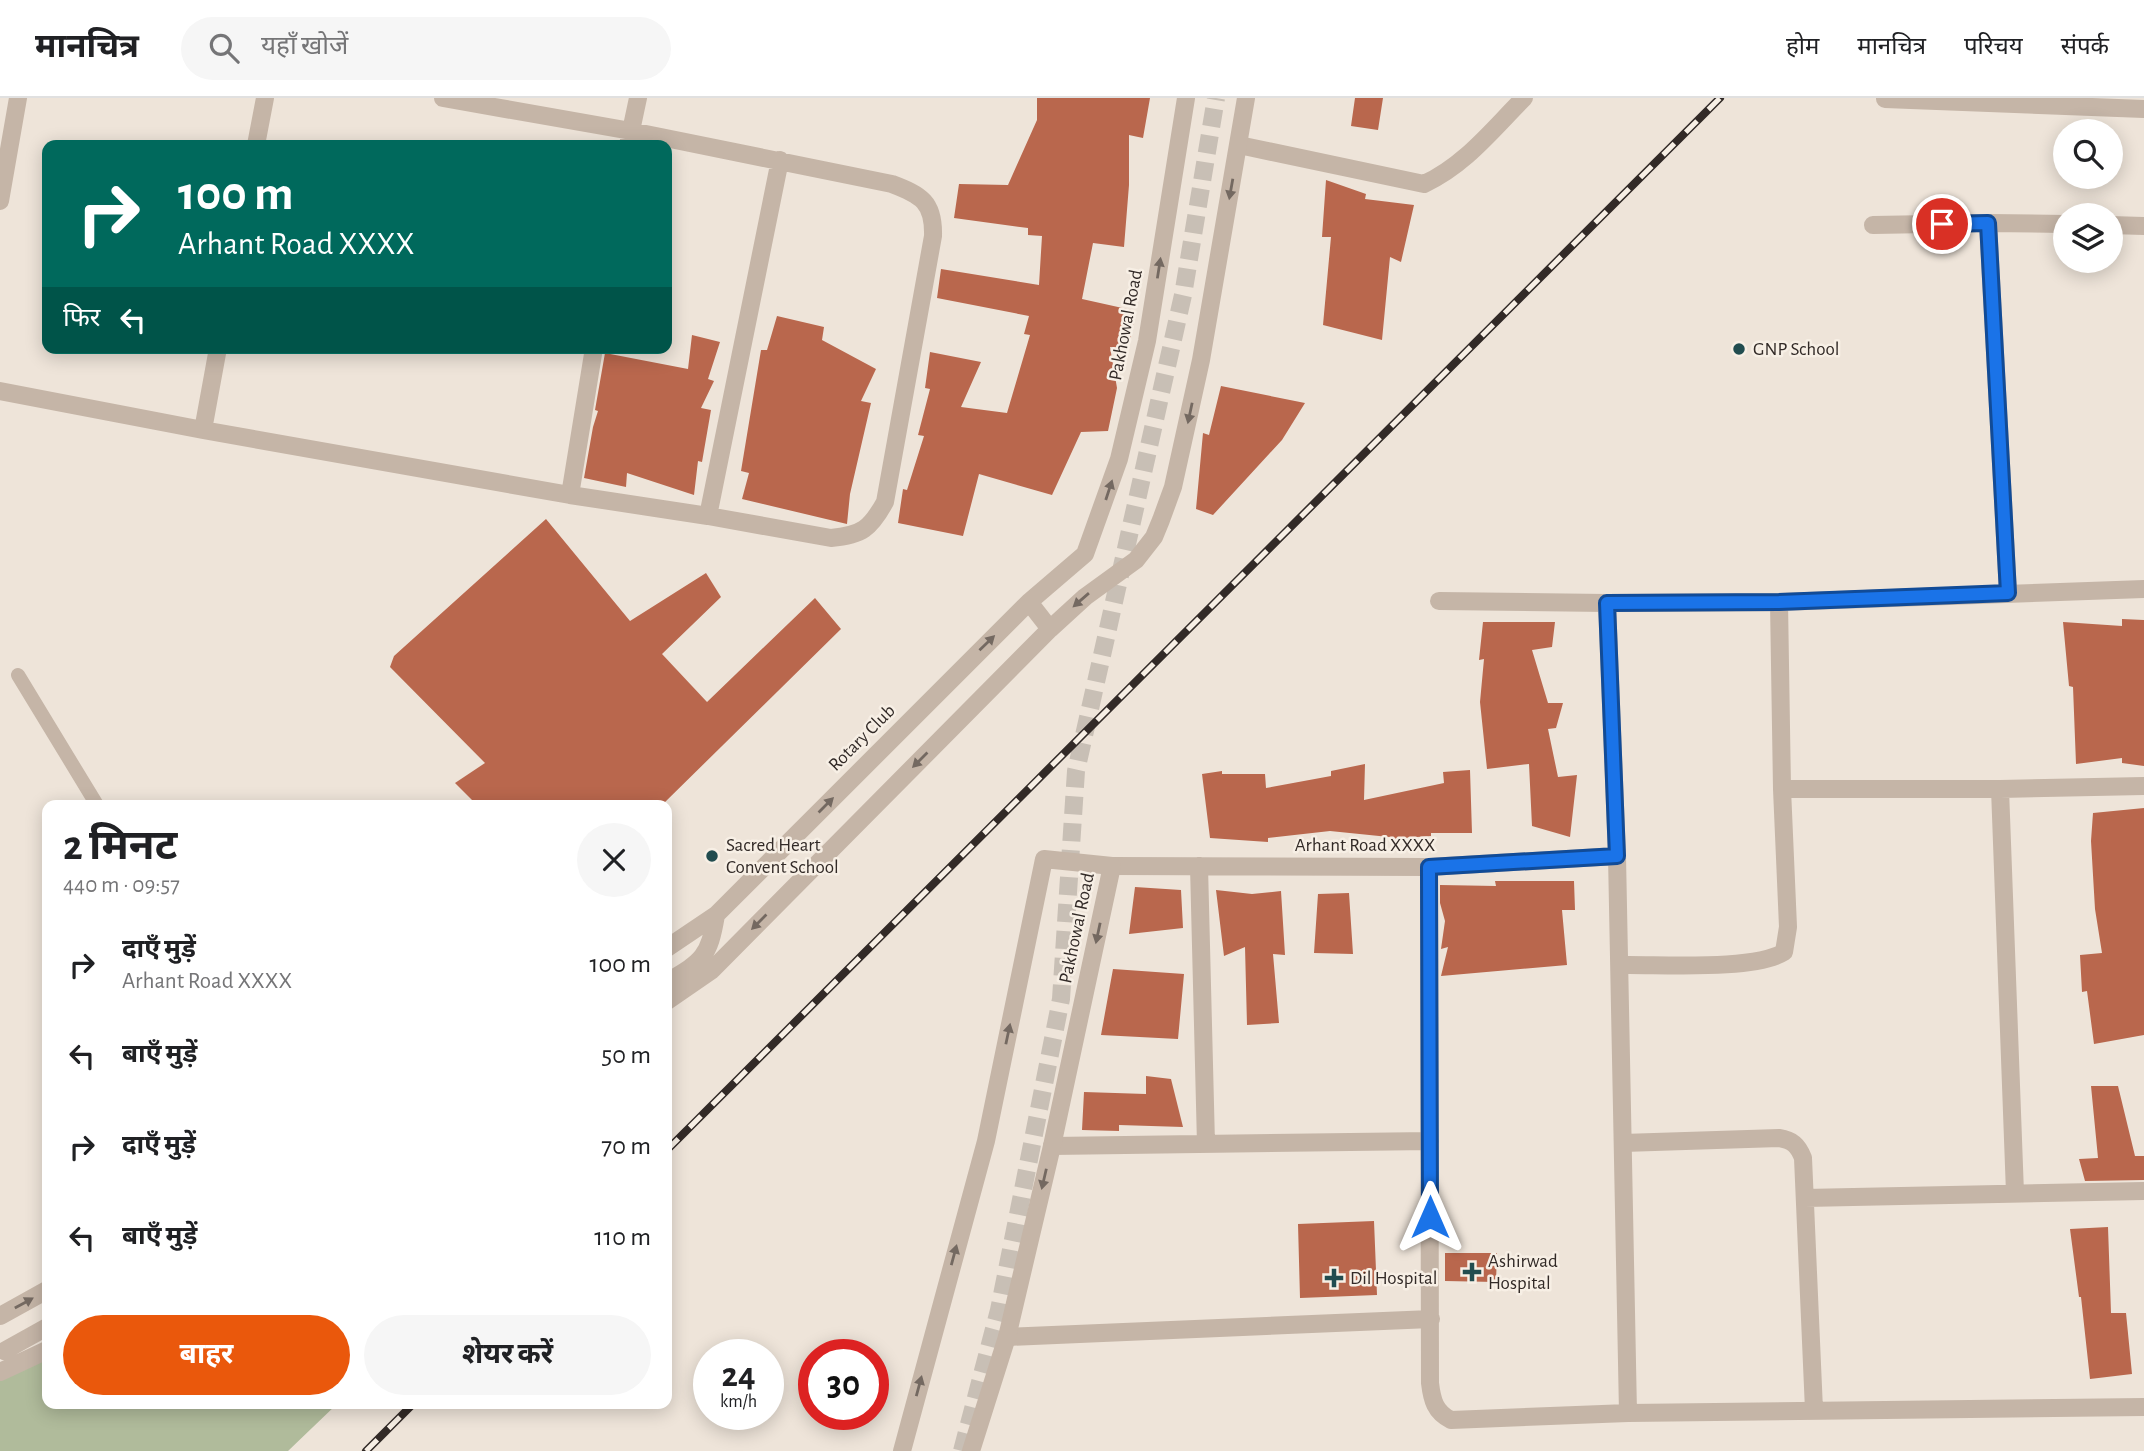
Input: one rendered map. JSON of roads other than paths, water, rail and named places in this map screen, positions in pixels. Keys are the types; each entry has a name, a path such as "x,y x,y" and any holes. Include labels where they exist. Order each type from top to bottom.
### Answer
{"street":[{"path":"0,201 3,167 18,98"},
{"path":"257,140 265,98"},
{"path":"450,99 629,138 638,98"},
{"name":"Pakhowal Road","path":"1085,554 1119,459 1147,341 1186,98"},
{"path":"672,998 712,970 1050,629 1085,597 1136,560 1154,537 1173,487 1201,360 1246,98"},
{"path":"1239,145 1407,183 1423,184 1445,175 1463,161 1524,98"},
{"path":"1885,99 2144,109"},
{"path":"0,391 570,495 831,538 850,536 866,530 885,502 933,236 929,206 920,197 892,184 780,160 672,144"},
{"path":"708,516 780,160"},
{"path":"1988,223 2008,593"},
{"path":"1873,225 2053,224"},
{"path":"2123,225 2144,226"},
{"path":"203,430 217,354"},
{"path":"570,495 593,354"},
{"name":"Rotary Club","path":"672,945 716,915 1029,602 1085,554"},
{"path":"1438,601 1779,602 2144,589"},
{"path":"1029,602 1050,629"},
{"path":"1620,965 1751,964 1773,959 1784,952 1788,927 1782,789 1779,602"},
{"path":"1607,603 1620,965 1628,1413"},
{"path":"1782,789 2144,786"},
{"path":"2000,789 2015,1193"},
{"name":"Arhant Road XXXX","path":"1112,866 1429,867 1617,856"},
{"name":"Pakhowal Road","path":"902,1451 986,1141 1044,859 1112,866 1052,1146 1007,1337 971,1451"},
{"path":"1199,866 1206,1143"},
{"path":"1429,867 1432,1396 1436,1409 1442,1415 1451,1420 1628,1413 2144,1407"},
{"path":"672,979 687,970 708,950 716,915"},
{"path":"1623,1143 1779,1138 1789,1139 1796,1144 1803,1158 1814,1410"},
{"path":"1052,1146 1430,1141"},
{"path":"1805,1198 2144,1191"},
{"path":"0,1316 42,1293"},
{"path":"1007,1337 1431,1319"},
{"path":"4,1351 42,1330"},
{"path":"0,1372 42,1352"}],"lane":[{"path":"18,675 93,800"}],"tunnel":[{"path":"962,1451 999,1310 1061,999 1076,771 1183,295 1216,98"}],"railway":[{"path":"672,1145 1720,98"},
{"path":"366,1451 408,1409"}],"place":[{"name":"GNP School","path":"1739,349"},
{"name":"Sacred Heart Convent School","path":"712,856"},
{"name":"Ashirwad Hospital","path":"1472,1272"},
{"name":"Dil Hospital","path":"1334,1278"}]}
